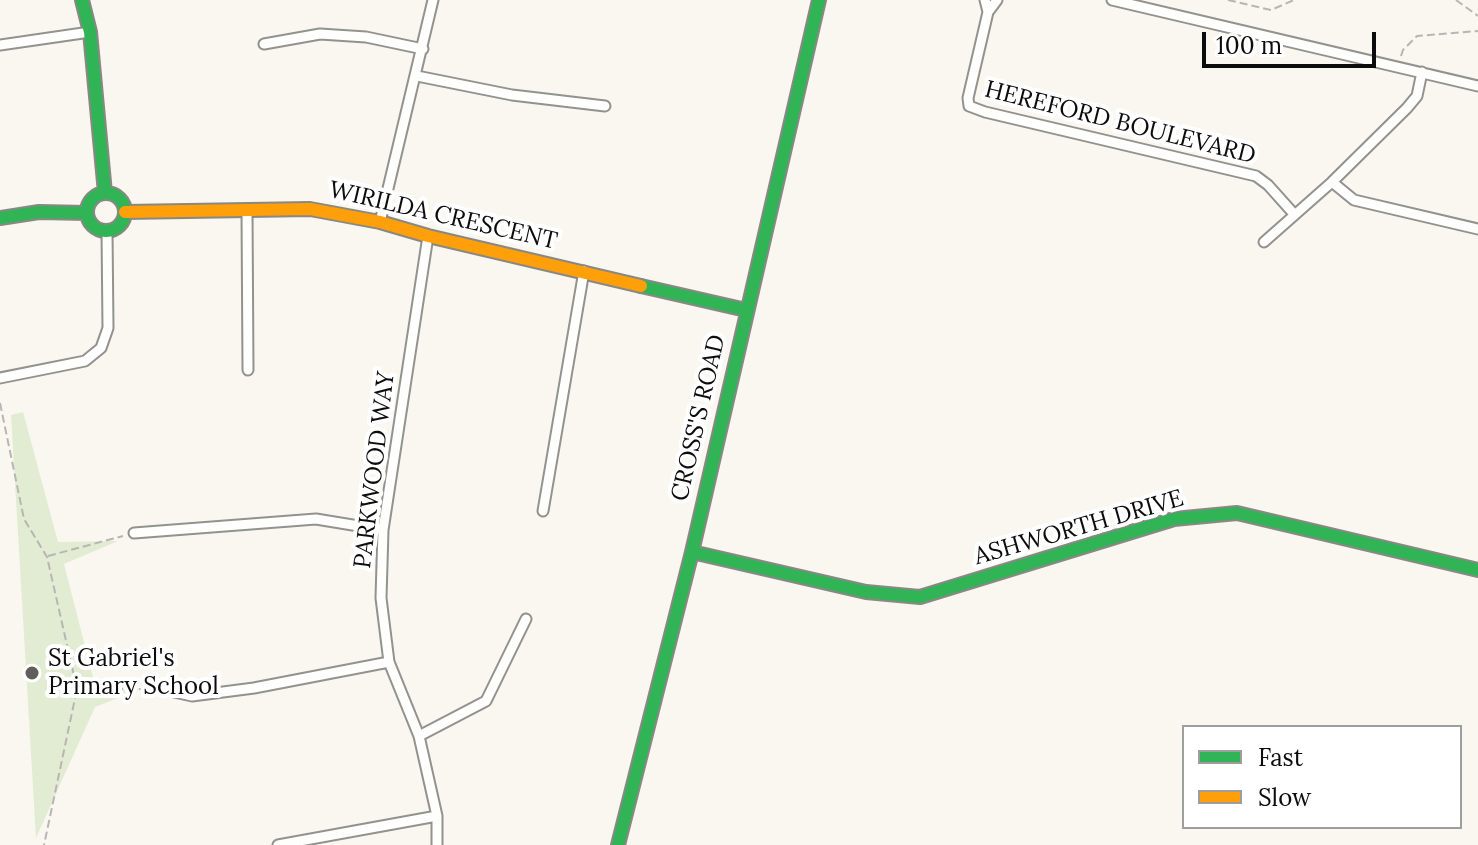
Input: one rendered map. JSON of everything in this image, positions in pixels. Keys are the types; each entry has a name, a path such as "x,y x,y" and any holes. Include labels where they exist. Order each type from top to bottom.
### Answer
{"street":[{"path":"82,0 90,32 105,193"},
{"path":"380,222 433,0"},
{"name":"CROSS'S ROAD","path":"618,845 692,552 819,0"},
{"name":"HEREFORD BOULEVARD","path":"985,0 988,12"},
{"name":"HEREFORD BOULEVARD","path":"997,0 988,12 968,98 969,106 1256,176 1294,214"},
{"path":"1112,0 1478,86"},
{"path":"0,45 90,32"},
{"path":"264,44 320,34 366,37 423,49"},
{"path":"1264,242 1332,182 1417,96 1422,72"},
{"path":"417,76 512,95 605,106"},
{"path":"1332,182 1354,200 1478,229"},
{"path":"105,193 119,198 125,212 118,227 107,231 93,226 87,213 92,199 105,193"},
{"name":"WIRILDA CRESCENT","path":"125,212 310,209 380,222 746,310"},
{"path":"247,211 248,370"},
{"path":"0,218 39,212 87,213"},
{"path":"0,378 85,361 101,348 108,328 107,231"},
{"name":"PARKWOOD WAY","path":"428,236 383,530 381,598 389,662 419,736 437,816 437,845"},
{"path":"543,511 584,271"},
{"name":"ASHWORTH DRIVE","path":"692,552 866,592 920,597 1174,519 1237,513 1478,570"},
{"path":"134,533 316,519 383,530"},
{"path":"419,736 486,701 526,619"},
{"path":"161,689 192,696 254,688 389,662"},
{"path":"278,845 437,816"}],"path":[{"path":"1228,0 1271,10 1294,0"},
{"path":"1456,0 1478,16"},
{"path":"1398,67 1403,50 1417,36 1478,31"},
{"path":"0,403 24,519 47,557 77,689 44,845"},
{"path":"47,557 134,533"},
{"path":"77,689 161,689"}],"green space":[{"path":"23,412 58,542 118,541 64,564 94,681 141,689 95,707 36,838 11,415"}],"traffic: fast":[{"path":"82,0 90,32 105,193"},
{"path":"618,845 692,552 819,0"},
{"path":"106,193 119,199 125,212 119,225 106,231 93,225 87,212 93,199 106,193"},
{"path":"0,218 39,212 87,213"},
{"path":"641,286 746,310"},
{"path":"692,552 866,592 920,597 1174,519 1237,513 1478,570"}],"traffic: slow":[{"path":"125,212 310,209 380,222 641,286"}],"place":[{"name":"St Gabriel's Primary School","path":"32,673"}]}
